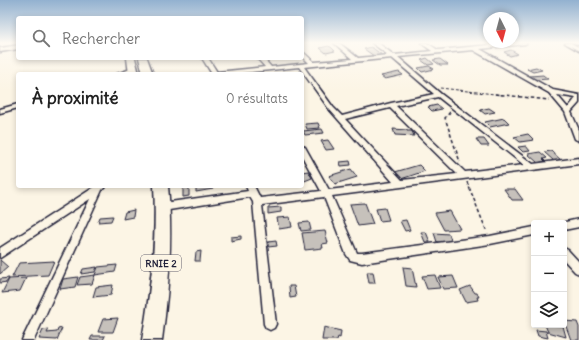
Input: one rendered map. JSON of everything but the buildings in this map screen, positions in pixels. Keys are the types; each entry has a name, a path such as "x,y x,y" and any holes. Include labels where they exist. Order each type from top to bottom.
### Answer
{"main road":[{"path":"131,60 133,72"},
{"path":"144,60 147,72"},
{"name":"RNIE 2","path":"152,340 160,275 163,207 161,188"}],"street":[{"path":"308,59 313,64"},
{"path":"258,72 269,68 371,59"},
{"path":"396,59 530,166"},
{"path":"494,59 551,92 579,98 568,112"},
{"path":"206,60 214,72"},
{"path":"262,60 269,68"},
{"path":"300,65 332,108 400,184"},
{"path":"551,92 568,112 579,139"},
{"path":"342,118 391,105 440,95"},
{"path":"391,105 464,176"},
{"path":"0,111 16,107"},
{"path":"304,154 327,194 350,251 354,257 362,258 490,240 531,232"},
{"path":"163,207 253,194 327,194 530,166 579,161"},
{"path":"0,253 98,188"},
{"path":"28,340 100,188"},
{"path":"253,194 270,324"},
{"path":"567,225 579,223"},
{"path":"567,256 579,270"}],"path":[{"path":"430,86 558,101"}]}
